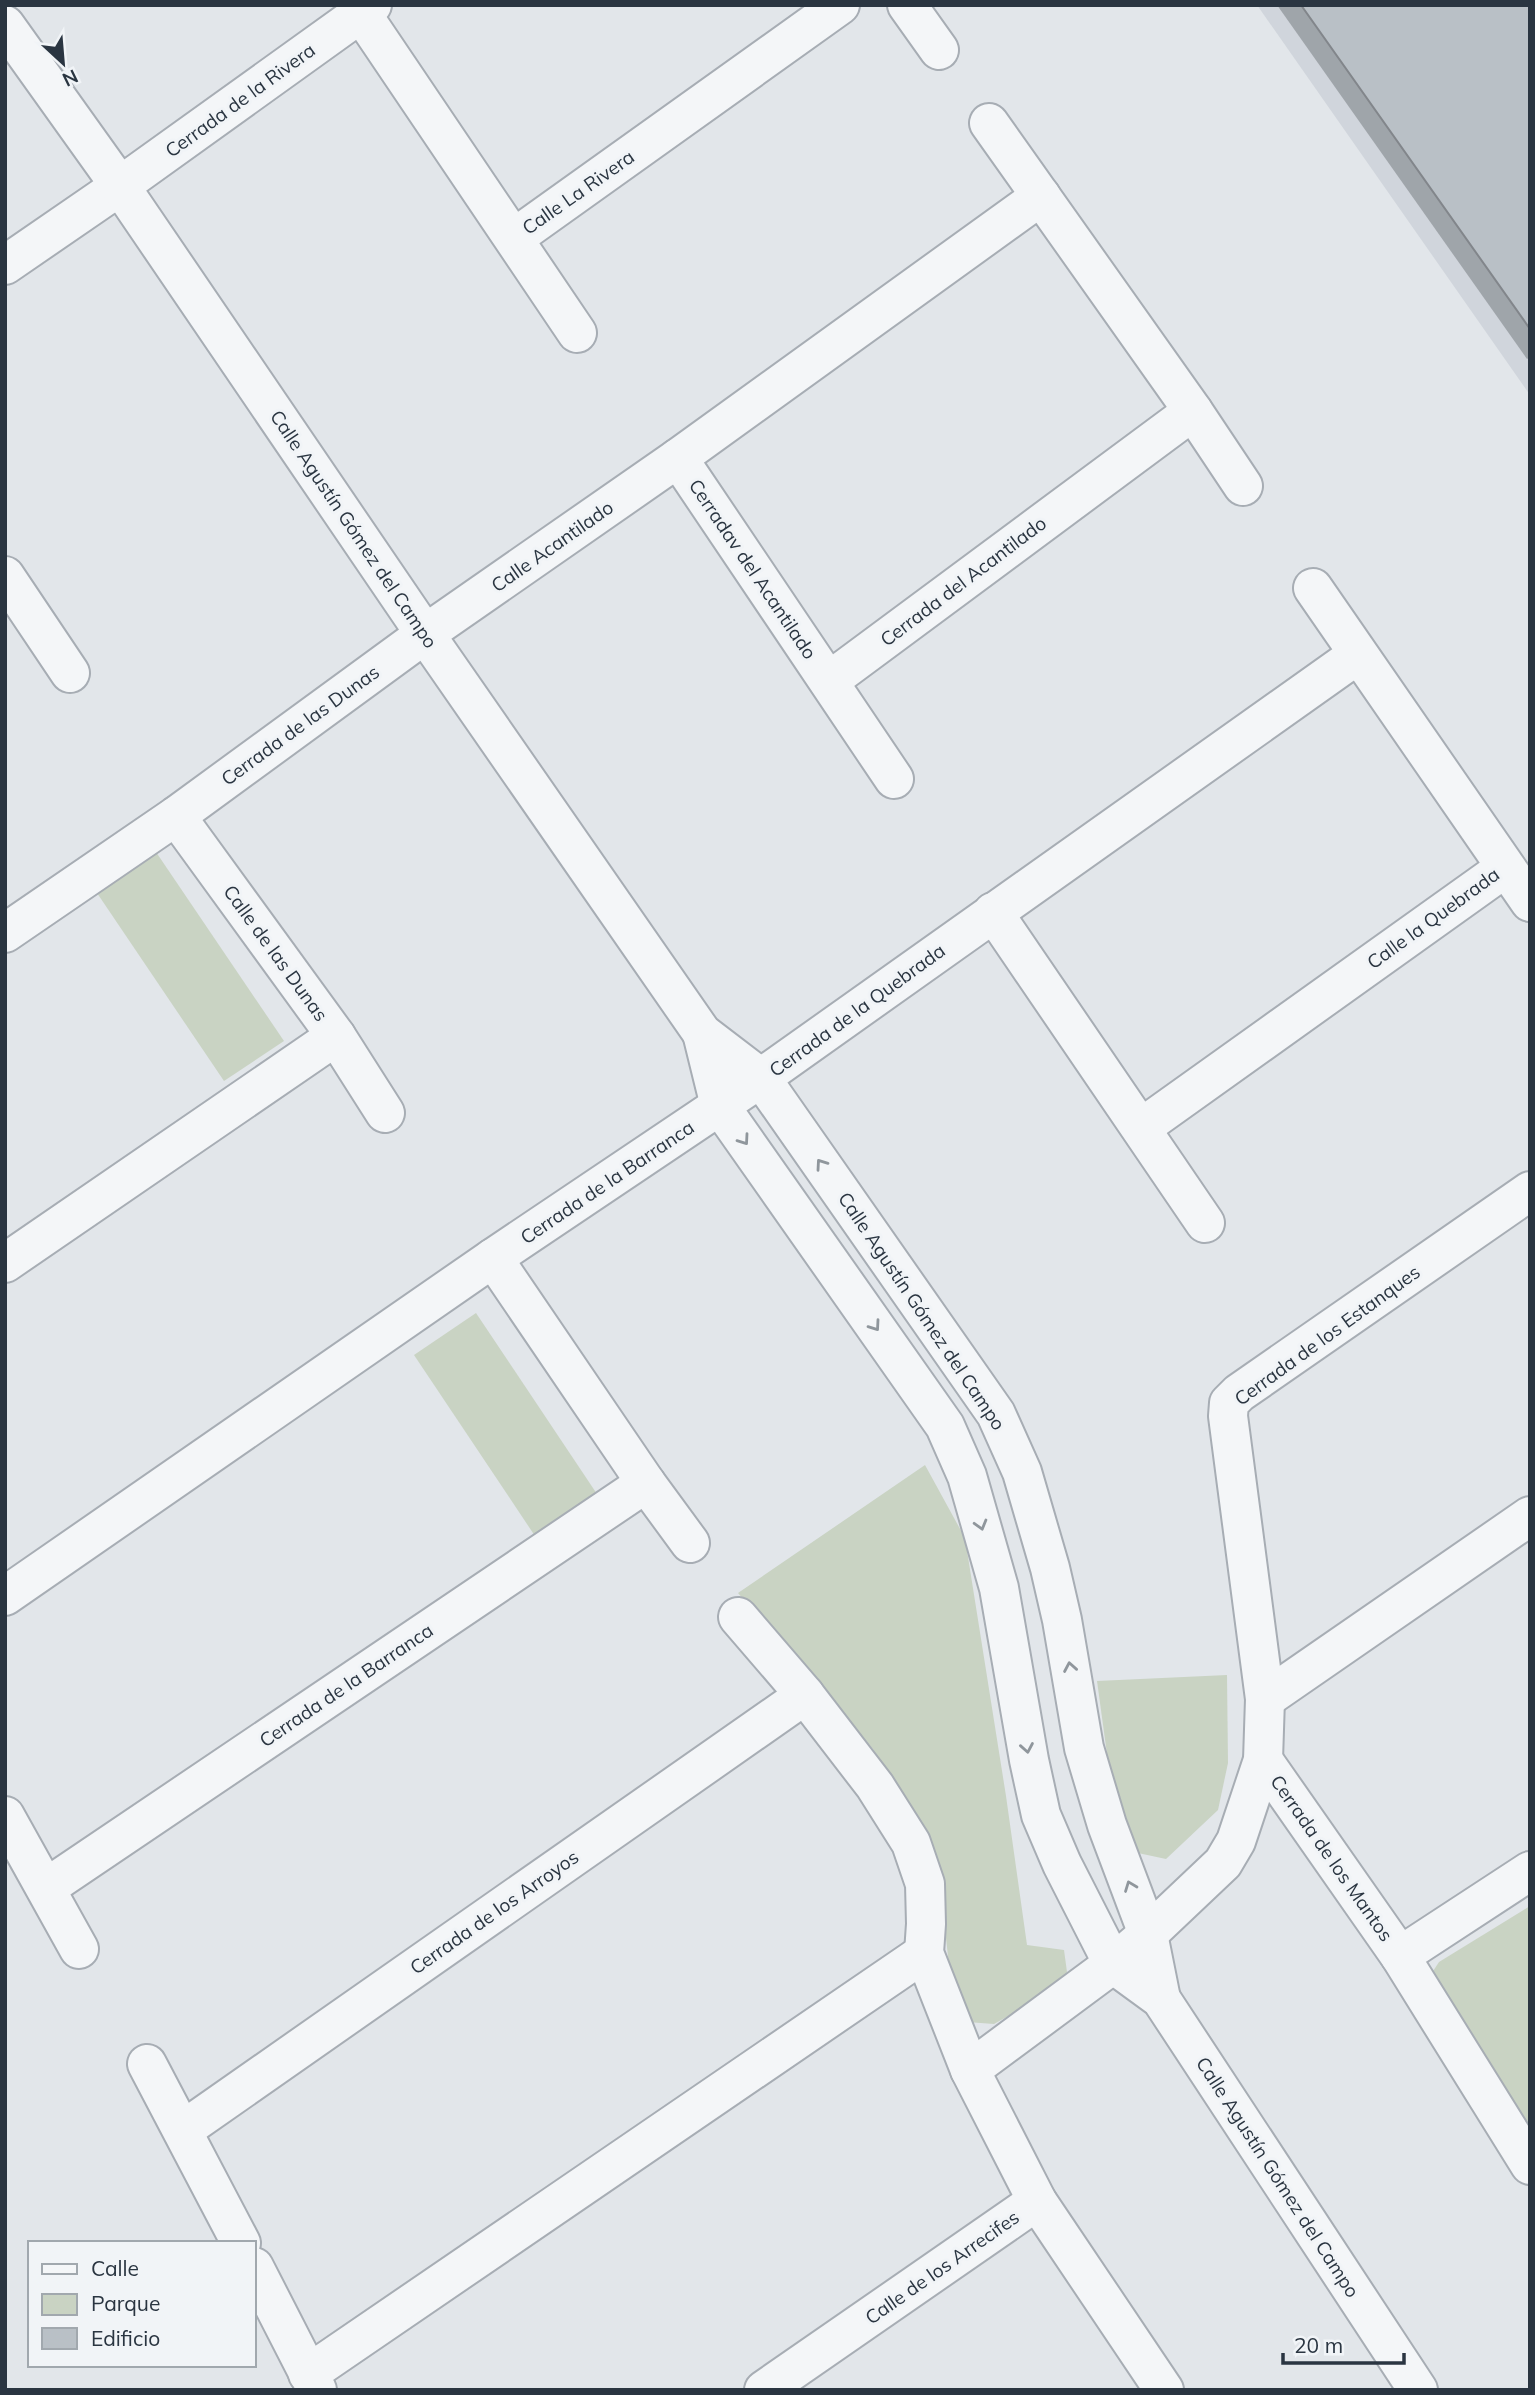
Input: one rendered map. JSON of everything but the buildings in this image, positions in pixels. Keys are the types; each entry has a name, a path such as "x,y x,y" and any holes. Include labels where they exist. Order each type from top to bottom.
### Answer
{"street":[{"name":"Calle La Rivera","path":"366,9 514,238 840,5"},
{"path":"907,5 939,50"},
{"name":"Cerrada de la Rivera","path":"5,265 366,9"},
{"name":"Calle Agustín Gómez del Campo","path":"5,25 120,186 425,634 702,1032 761,1078 996,1414 1022,1472 1050,1568 1062,1620 1084,1748 1107,1825 1148,1934 1161,1999"},
{"path":"989,123 1244,486"},
{"path":"678,458 1041,196"},
{"path":"514,238 577,333"},
{"name":"Cerrada del Acantilado","path":"829,681 1193,411"},
{"name":"Calle Acantilado","path":"425,634 678,458"},
{"name":"Cerradav del Acantilado","path":"678,458 829,681"},
{"path":"7,582 70,673"},
{"path":"1205,1223 993,912 1357,655 1312,588"},
{"name":"Cerrada de las Dunas","path":"176,816 425,634"},
{"name":"Calle la Quebrada","path":"1141,1128 1504,868 1357,655"},
{"path":"829,681 894,779"},
{"path":"5,933 176,816"},
{"name":"Calle de las Dunas","path":"5,1263 336,1036 176,816"},
{"path":"1504,868 1530,902"},
{"name":"Cerrada de la Quebrada","path":"720,1105 993,912"},
{"name":"Calle Agustín Gómez del Campo","path":"702,1032 720,1105 957,1448 999,1588 1041,1815 1062,1864 1113,1964 1161,1999 1418,2390"},
{"path":"336,1036 385,1113"},
{"name":"Cerrada de la Barranca","path":"5,1596 720,1105"},
{"name":"Cerrada de los Estanques","path":"970,2070 1113,1964 1148,1934 1223,1863 1236,1841 1263,1760 1265,1699 1228,1416 1229,1403 1530,1191"},
{"path":"494,1258 646,1483 690,1543"},
{"name":"Cerrada de la Barranca","path":"46,1888 646,1483"},
{"path":"1265,1699 1530,1516"},
{"path":"999,1588 1050,1568"},
{"path":"737,1617 805,1695 874,1786 911,1843 925,1884 924,1953 970,2070 1037,2201"},
{"name":"Cerrada de los Arroyos","path":"183,2130 805,1695"},
{"name":"Cerrada de los Mantos","path":"1263,1760 1400,1956 1530,2165"},
{"path":"5,1816 79,1949"},
{"name":"Cerrada de los Mantos","path":"1400,1956 1530,1871"},
{"path":"256,2271 312,2382 924,1953"},
{"path":"147,2064 240,2241"},
{"name":"Calle de los Arrecifes","path":"764,2390 1037,2201 1164,2390"}],"shaded area":[{"path":"1257,5 1530,5 1530,395"}],"green space":[{"path":"156,852 284,1041 224,1081 97,893"},
{"path":"476,1313 599,1497 537,1539 414,1355"},
{"path":"925,1465 965,1538 1027,1945 1064,1950 1067,1972 1051,1992 994,2024 967,2022 953,2002 940,1883 920,1825 873,1749 738,1593"},
{"path":"1227,1675 1228,1763 1218,1810 1166,1859 1138,1853 1111,1783 1097,1681"},
{"path":"1530,1906 1530,2141 1426,1982 1439,1962"}]}
